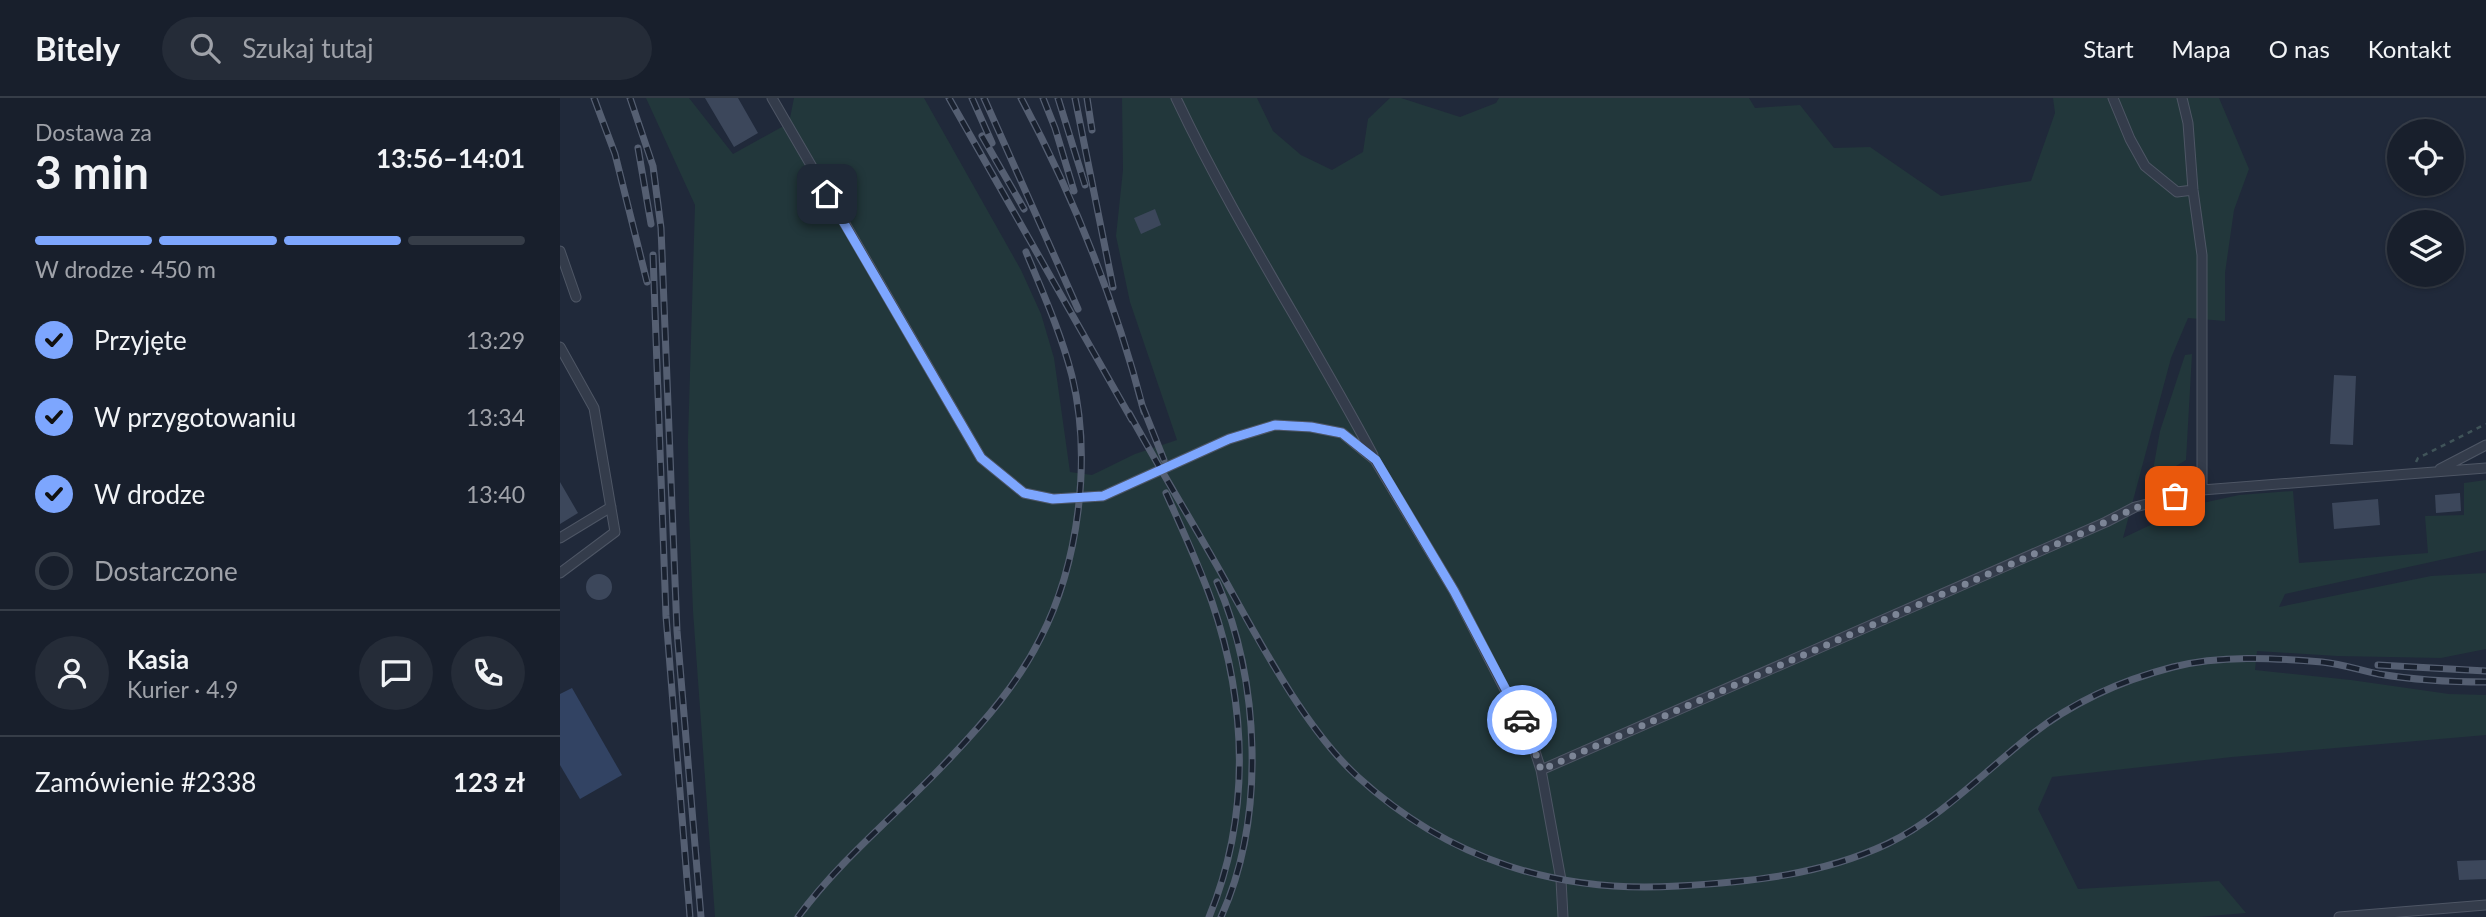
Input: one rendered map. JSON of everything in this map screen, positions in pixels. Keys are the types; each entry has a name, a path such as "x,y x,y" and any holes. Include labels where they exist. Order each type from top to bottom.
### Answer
{"lane":[{"path":"772,98 981,458 1024,493 1053,499 1103,496 1229,439 1275,425 1311,427 1342,433 1376,460"},
{"path":"1176,98 1199,146 1376,460 1454,591 1503,681 1532,742 1541,770 1561,880 1563,917"},
{"path":"2113,98 2145,166 2177,192 2193,190"},
{"path":"2182,98 2188,123 2202,255 2202,490"},
{"path":"560,251 576,297"},
{"path":"560,573 615,532 594,408 562,353"},
{"path":"2435,471 2486,445"},
{"path":"1541,770 2135,508 2202,490 2486,468"},
{"path":"560,538 611,507"},
{"path":"2339,917 2486,905"}],"path":[{"path":"2411,473 2418,458 2486,424"}],"green space":[{"path":"646,98 689,98 733,154 789,123 794,98 924,98 1021,270 1041,314 1054,358 1070,472 1092,475 1135,454 1177,440 1130,302 1116,236 1123,170 1122,98 1257,98 1273,131 1301,155 1332,170 1363,152 1368,119 1390,98 1401,98 1460,117 1496,103 1499,98 1749,98 1755,108 1800,105 1834,148 1870,147 1941,196 2031,181 2055,113 2053,98 2219,98 2249,169 2234,210 2225,273 2225,321 2188,318 2171,358 2123,538 2161,520 2201,513 2198,504 2239,495 2293,491 2299,563 2428,553 2425,516 2464,515 2464,483 2486,480 2486,550 2285,594 2279,607 2431,576 2486,573 2486,649 2441,658 2257,651 2255,670 2449,694 2486,695 2486,735 2232,757 2052,777 2038,809 2078,889 2219,881 2246,913 2198,917 715,917 693,611 689,512 688,440 695,205"},
{"path":"2192,354 2186,460 2151,481 2160,431 2185,355"}],"water":[{"path":"572,688 622,775 580,799 560,765 560,694"}],"building":[{"path":"705,98 738,98 758,133 734,147"},
{"path":"1155,209 1161,225 1141,234 1134,218"},
{"path":"2334,375 2356,376 2353,445 2330,444"},
{"path":"560,482 578,513 560,524"},
{"path":"2460,493 2461,511 2436,513 2435,495"},
{"path":"2378,499 2380,525 2334,529 2332,503"},
{"path":"599,574 608,578 612,587 608,596 599,600 590,596 586,587 590,578"},
{"path":"2486,860 2486,879 2459,880 2457,861"}],"railway":[{"path":"594,98 615,154 647,282"},
{"path":"630,98 653,166 661,228 677,631 701,917"},
{"path":"949,98 1132,420"},
{"path":"972,98 992,143"},
{"path":"984,98 1078,309"},
{"path":"1021,98 1059,174 1092,251 1133,371 1144,412"},
{"path":"1043,98 1074,191"},
{"path":"1058,98 1085,185"},
{"path":"1075,98 1113,287"},
{"path":"1087,98 1092,130"},
{"path":"982,136 1024,209"},
{"path":"638,148 651,224"},
{"path":"798,917 833,874 964,743 1011,686 1040,639 1064,578 1073,544 1081,475 1078,408 1068,360 1026,252"},
{"path":"653,255 666,616 690,917"},
{"path":"1142,405 1164,460"},
{"path":"1129,413 1282,680 1338,757 1393,806 1429,830 1467,850 1547,877 1633,887 1678,886 1785,875 1862,855 1906,834 1924,822 2026,739 2078,704 2133,679 2191,663 2247,658 2304,661 2329,663 2405,678 2486,682"},
{"path":"1166,493 1212,602 1224,641 1238,720 1238,800 1223,879 1209,917"},
{"path":"1217,582 1242,662 1252,749 1251,793 1245,837 1236,878 1221,917"},
{"path":"2378,665 2486,671"}],"way so far":[{"path":"1522,720 1541,770 2135,508 2175,496"}],"route":[{"path":"827,194 981,458 1024,493 1053,499 1103,496 1229,439 1275,425 1311,427 1342,433 1376,460 1454,591 1522,720"}]}
